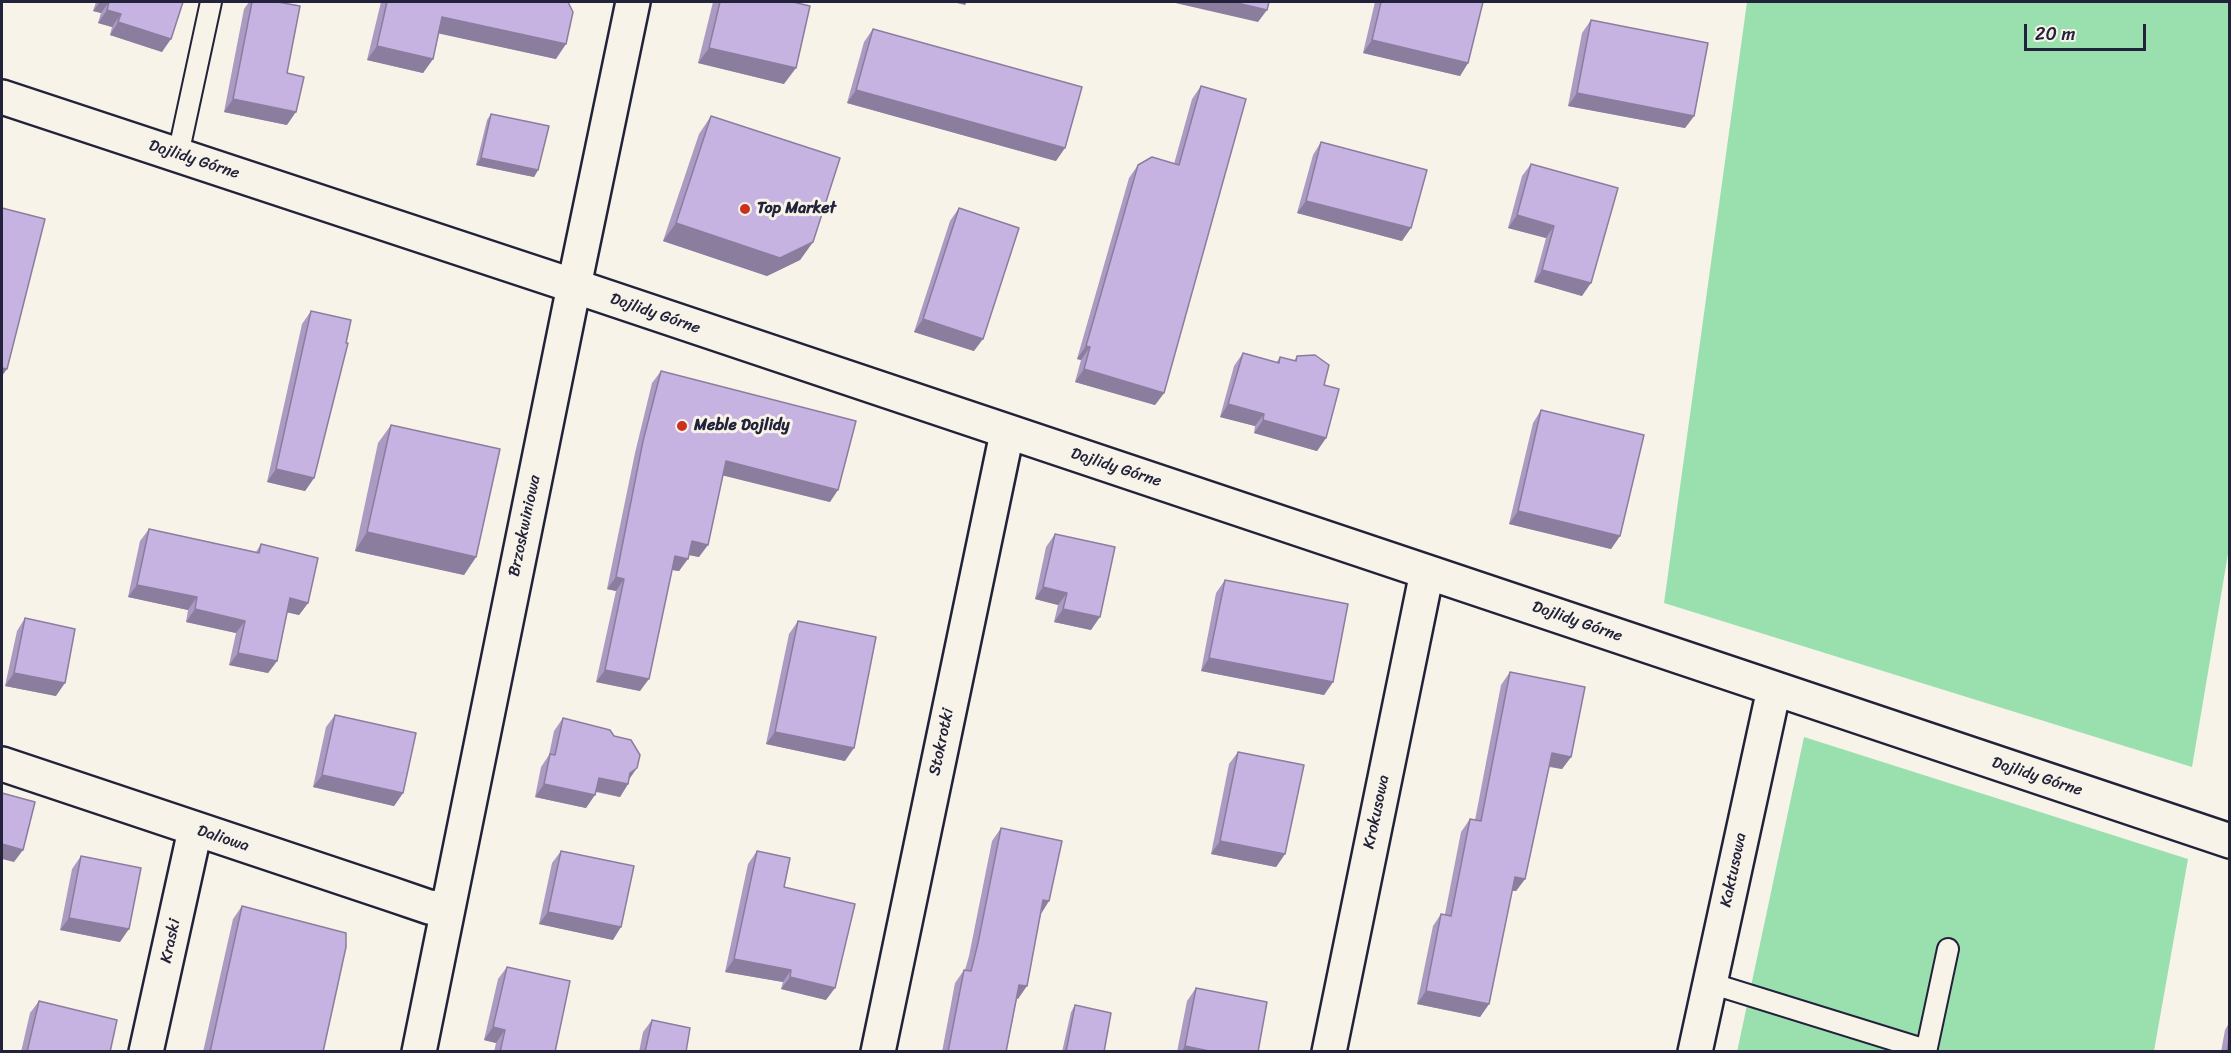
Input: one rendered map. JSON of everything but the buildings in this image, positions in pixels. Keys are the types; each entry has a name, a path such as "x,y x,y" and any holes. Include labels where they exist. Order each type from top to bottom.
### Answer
{"street":[{"name":"Brzoskwiniowa","path":"419,1052 446,909 633,2"},
{"name":"Dojlidy Górne","path":"2,97 574,286 2229,841"},
{"name":"Stokrotki","path":"878,1052 1007,433"},
{"name":"Krokusowa","path":"1329,1052 1427,572"},
{"name":"Kaktusowa","path":"1695,1052 1774,689"},
{"name":"Daliowa","path":"2,764 429,907 446,909"},
{"name":"Kraski","path":"146,1052 195,830"}],"lane":[{"path":"178,155 211,2"},
{"path":"1710,983 1926,1051 1948,949"}],"green space":[{"path":"1747,2 2229,2 2229,548 2192,767 1664,603"},
{"path":"1804,737 2188,859 2154,1051 1737,1052"}],"place":[{"name":"Top Market","path":"745,209"},
{"name":"Meble Dojlidy","path":"682,426"}]}
